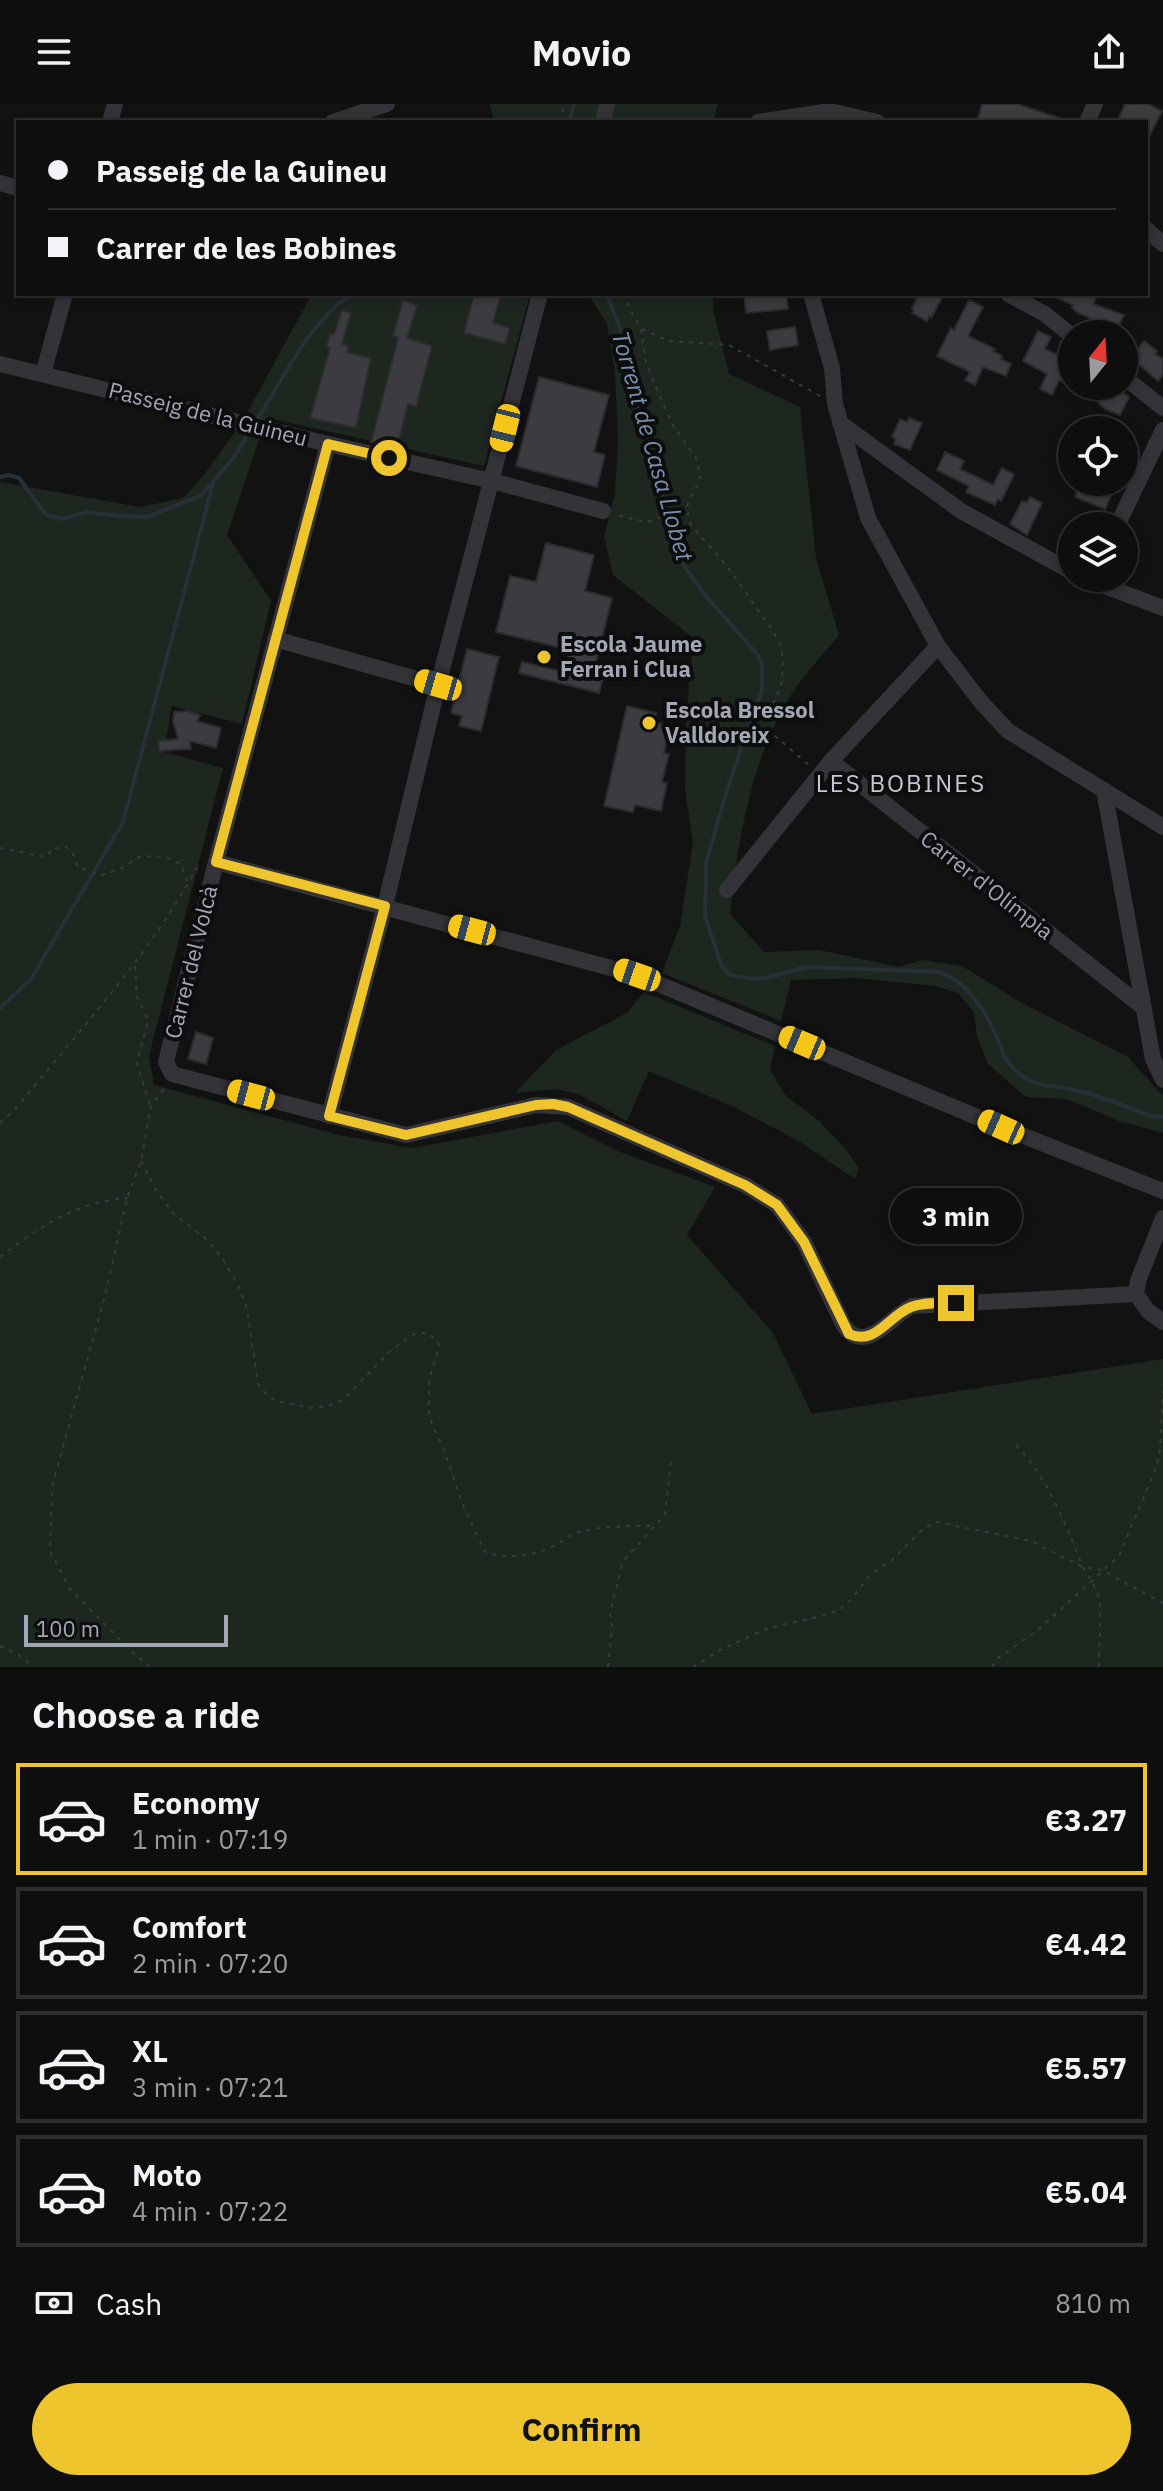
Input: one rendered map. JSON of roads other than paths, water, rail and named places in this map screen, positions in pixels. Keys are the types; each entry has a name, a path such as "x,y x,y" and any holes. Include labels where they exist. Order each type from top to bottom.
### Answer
{"street":[{"path":"343,104 370,112"},
{"path":"340,120 387,104"},
{"path":"772,120 830,112 868,120"},
{"path":"1148,231 1163,244"},
{"path":"43,374 64,296"},
{"path":"539,296 329,1116 406,1135 536,1105 568,1107 745,1185 777,1205 804,1242 849,1334 858,1338 877,1333 912,1306 1136,1294"},
{"path":"812,296 832,368 835,404 868,518 938,646 981,702 1008,731 1163,827"},
{"path":"1012,296 1058,325"},
{"name":"Passeig de la Guineu","path":"0,364 492,481 603,511"},
{"path":"1138,388 1163,408"},
{"path":"840,423 961,511 1058,564"},
{"path":"1124,512 1163,430"},
{"name":"Carrer del Volcà","path":"328,444 216,862 169,1068 329,1116"},
{"path":"1122,592 1163,608"},
{"path":"275,639 438,685"},
{"path":"727,890 831,761 938,646"},
{"name":"Carrer d'Olímpia","path":"831,761 1144,1008"},
{"path":"1104,790 1153,1059 1163,1080"},
{"path":"216,862 637,975 1163,1191"},
{"path":"1163,1218 1138,1281 1136,1294 1148,1311 1163,1322"}],"waterway":[{"path":"570,120 574,104"},
{"path":"256,422 312,332 351,296"},
{"name":"Torrent de Casa Llobet","path":"608,296 624,340 637,409 646,429 666,509 685,567 705,595 758,655 762,666 762,690 729,783 706,863 705,916 722,967 730,975 754,979 806,967 940,972 959,983 974,998 992,1026 1006,1059 1024,1077 1037,1083 1093,1095 1150,1116 1163,1117"},
{"path":"0,477 9,475 19,478 46,515 62,519 87,512 147,517 202,495 234,457 251,429"},
{"path":"0,1008 31,979 123,822 214,480"}],"place":[{"name":"Escola Jaume Ferran i Clua","path":"544,657"},
{"name":"Escola Bressol Valldoreix","path":"649,723"}],"district":[{"name":"LES BOBINES","path":"901,784"}]}
